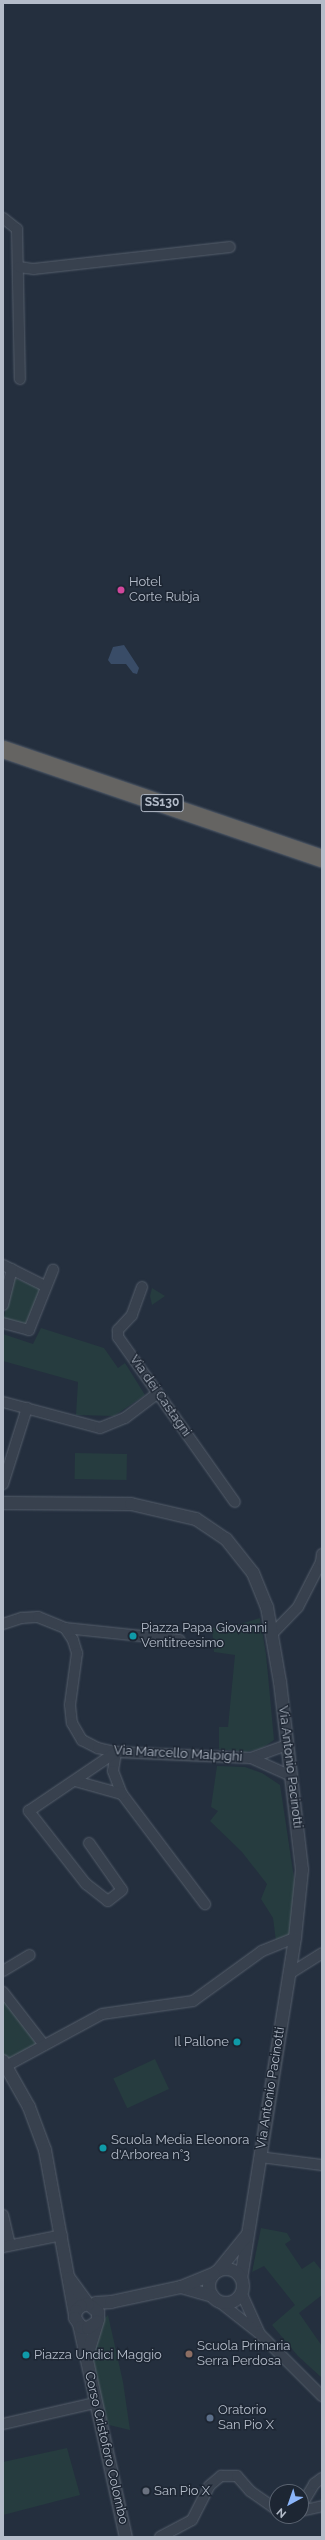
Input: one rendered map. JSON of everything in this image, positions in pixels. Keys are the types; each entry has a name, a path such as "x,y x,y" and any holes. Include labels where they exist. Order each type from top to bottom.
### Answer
{"highway":[{"name":"SS130","path":"3,749 322,858"}],"street":[{"path":"3,218 17,229 19,267 20,379"},
{"path":"19,267 34,269 230,247"},
{"path":"3,1305 8,1267 45,1286"},
{"path":"3,1323 29,1330 45,1286 53,1270"},
{"name":"Via dei Castagni","path":"142,1287 132,1315 118,1330 118,1337 235,1502"},
{"path":"3,1402 92,1427 108,1427 125,1418 158,1393"},
{"path":"3,1484 27,1408"},
{"name":"Via Antonio Pacinotti","path":"3,1503 131,1504 196,1519 226,1539 253,1573 267,1607 272,1634 302,1870 295,1938 241,2278"},
{"path":"272,1634 298,1607 321,1562 322,1554"},
{"path":"3,1624 22,1618 38,1617 65,1628 180,1640"},
{"name":"Via Marcello Malpighi","path":"65,1628 73,1640 77,1653 70,1704 72,1723 82,1740 98,1748 116,1752 251,1758 286,1746"},
{"path":"89,1843 122,1890 108,1901 86,1884 29,1811 116,1752"},
{"path":"116,1752 113,1771 122,1794 206,1904"},
{"name":"Via Marcello Malpighi","path":"251,1758 290,1776"},
{"path":"75,1781 122,1794"},
{"path":"5,2063 44,2045 102,2014 193,2001 262,1951 295,1938"},
{"path":"289,1974 322,1953"},
{"path":"3,1971 30,1955"},
{"path":"3,1992 44,2045"},
{"name":"Corso Cristoforo Colombo","path":"5,2063 28,2107 45,2150 62,2235 68,2277 94,2403 126,2537"},
{"path":"260,2157 322,2165"},
{"path":"3,2215 7,2246 62,2235"},
{"name":"Via Antonio Pacinotti","path":"216,2272 247,2234"},
{"path":"90,2305 98,2312 97,2321 88,2328 77,2320 78,2308 96,2303 111,2302 181,2288 216,2272 232,2270 241,2278 241,2292 260,2334"},
{"path":"216,2272 209,2286 215,2298 260,2334 322,2396"},
{"name":"Corso Cristoforo Colombo","path":"68,2277 90,2305"},
{"path":"181,2288 228,2302 241,2292"},
{"name":"Corso Cristoforo Colombo","path":"86,2359 97,2321 111,2302"},
{"path":"3,2424 94,2403"},
{"path":"160,2537 176,2533 192,2520 209,2486 222,2476 237,2476 250,2491 269,2504"},
{"path":"309,2492 314,2484 322,2478"},
{"path":"309,2509 322,2506"}],"green space":[{"path":"14,1278 41,1289 26,1327 3,1320"},
{"path":"152,1288 165,1296 152,1305 150,1296"},
{"path":"41,1328 104,1348 118,1368 125,1363 145,1395 114,1416 76,1415 78,1382 3,1361 3,1334 33,1344"},
{"path":"75,1453 127,1454 127,1480 75,1479"},
{"path":"260,1618 266,1654 274,1740 262,1748 246,1752 219,1749 219,1727 228,1727 235,1655 214,1652 212,1628 237,1625"},
{"path":"217,1766 245,1767 262,1773 280,1785 296,1891 292,1937 276,1941 273,1918 261,1899 267,1884 242,1852 210,1821 218,1811 211,1807"},
{"path":"3,1997 37,2045 7,2062 3,2055"},
{"path":"155,2059 169,2089 127,2108 113,2078"},
{"path":"261,2228 287,2233 291,2240 285,2244 302,2269 314,2261 322,2271 322,2295 299,2313 322,2346 322,2378 298,2356 272,2325 295,2305 264,2266 252,2272"},
{"path":"108,2315 123,2382 130,2430 109,2425 99,2412 90,2359 98,2325"},
{"path":"67,2448 80,2495 3,2515 3,2462"}],"water":[{"path":"124,645 139,668 137,674 133,673 126,664 111,664 108,660 113,647"}],"place":[{"name":"Hotel Corte Rubja","path":"121,590"},
{"name":"Piazza Papa Giovanni Ventitreesimo","path":"133,1636"},
{"name":"Il Pallone","path":"237,2042"},
{"name":"Scuola Media Eleonora d'Arborea n°3","path":"103,2148"},
{"name":"Scuola Primaria Serra Perdosa","path":"189,2354"},
{"name":"Piazza Undici Maggio","path":"26,2355"},
{"name":"Oratorio San Pio X","path":"210,2418"},
{"name":"San Pio X","path":"146,2491"}]}
